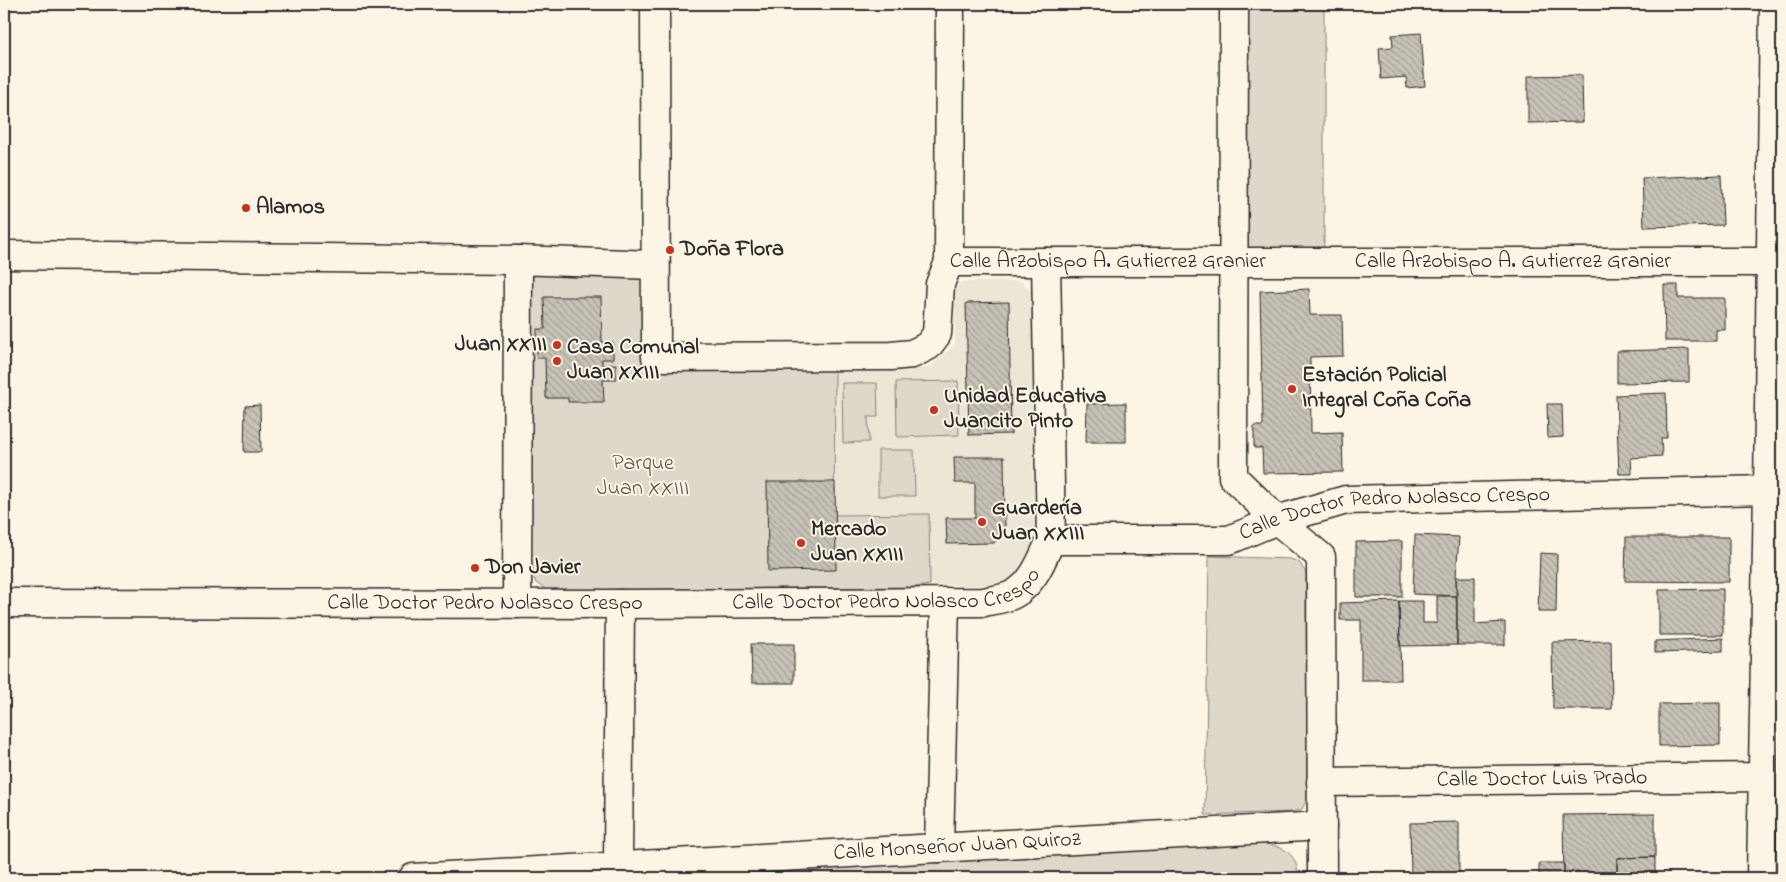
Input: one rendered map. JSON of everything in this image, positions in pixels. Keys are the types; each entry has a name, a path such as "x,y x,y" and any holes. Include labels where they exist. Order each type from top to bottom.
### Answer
{"street":[{"path":"4,255 518,260 654,265 655,4"},
{"path":"949,262 950,4"},
{"path":"1234,4 1233,477 1277,520 1321,557 1322,878"},
{"path":"1761,878 1774,4"},
{"path":"516,604 518,260"},
{"name":"Calle Arzobispo A. Gutierrez Granier","path":"654,265 656,357 891,356 912,354 928,346 937,334 940,284 949,262 1770,262"},
{"path":"1046,262 1051,540"},
{"name":"Calle Doctor Pedro Nolasco Crespo","path":"4,603 620,604 984,602 1013,595 1026,585 1037,570 1051,540 1229,540 1277,520 1346,500 1768,490"},
{"path":"939,848 945,602"},
{"path":"618,866 620,604"},
{"name":"Calle Doctor Luis Prado","path":"1321,782 1763,777"},
{"name":"Calle Monseñor Juan Quiroz","path":"413,878 1322,826"}],"shaded area":[{"name":"Unidad Educativa Juancito Pinto","path":"1021,281 1032,292 1035,531 1031,552 1021,574 1003,585 930,585 929,514 834,515 835,370 929,368 955,344 954,291 961,282"}],"green space":[{"path":"1246,4 1324,4 1324,248 1251,249 1247,246 1245,240"},
{"name":"Parque Juan XXIII","path":"541,272 643,278 645,355 835,370 834,515 929,514 930,585 916,587 547,590 536,583 529,566 529,287 533,277"},
{"path":"958,381 959,435 897,437 896,382"},
{"path":"842,383 877,383 878,417 868,417 869,442 843,443"},
{"path":"878,450 914,450 915,496 878,496"},
{"path":"1209,556 1290,559 1299,562 1306,573 1307,800 1301,810 1205,815"},
{"path":"1245,842 1282,848 1294,859 1298,878 667,878"}],"building":[{"path":"1421,33 1425,86 1407,88 1406,77 1381,79 1379,48 1393,47 1392,35"},
{"path":"1582,75 1583,122 1528,123 1528,76"},
{"path":"1721,175 1723,225 1644,227 1642,178"},
{"path":"1664,285 1678,285 1678,298 1725,298 1725,330 1716,330 1716,341 1665,341"},
{"path":"1309,289 1310,315 1342,315 1343,356 1310,357 1311,433 1342,432 1343,472 1263,473 1262,448 1254,448 1254,426 1263,426 1260,291"},
{"path":"544,297 601,297 602,342 613,342 613,359 602,359 602,365 616,364 616,380 603,380 604,402 568,402 568,398 546,398 545,358 537,358 537,329 545,329"},
{"path":"1009,302 1011,434 969,435 966,303"},
{"path":"1689,349 1689,382 1617,383 1617,351"},
{"path":"1666,393 1667,438 1661,438 1662,456 1631,458 1632,474 1619,474 1616,395"},
{"path":"1126,403 1126,442 1086,442 1087,404"},
{"path":"1547,404 1562,404 1563,437 1548,438"},
{"path":"260,405 261,452 244,452 245,406"},
{"path":"954,457 1004,457 1005,530 994,543 947,544 946,518 975,518 975,483 955,483"},
{"name":"Mercado Juan XXIII","path":"767,482 835,482 836,570 768,571"},
{"path":"1415,535 1459,537 1456,577 1457,596 1413,594"},
{"path":"1626,537 1729,537 1729,582 1625,581"},
{"path":"1402,541 1402,597 1356,597 1356,542"},
{"path":"1540,553 1557,554 1556,612 1538,612"},
{"path":"1456,577 1475,577 1475,624 1505,622 1505,645 1457,645"},
{"path":"1723,589 1723,635 1659,635 1659,590"},
{"path":"1437,596 1457,596 1457,645 1400,646 1399,601 1423,601 1423,623 1437,623"},
{"path":"1399,601 1401,680 1361,680 1361,620 1340,620 1340,603"},
{"path":"1723,638 1723,651 1655,653 1655,641"},
{"path":"1611,641 1612,709 1553,709 1552,642"},
{"path":"751,644 794,644 794,683 752,683"},
{"path":"1720,703 1720,745 1659,746 1659,704"},
{"path":"1655,814 1655,857 1617,858 1617,878 1564,878 1563,815"},
{"path":"1459,822 1459,878 1411,878 1410,823"},
{"path":"1655,857 1655,878 1617,878 1617,858"},
{"path":"1539,863 1564,863 1564,878 1539,878"}],"place":[{"name":"Alamos","path":"246,208"},
{"name":"Doña Flora","path":"670,250"},
{"name":"Juan XXIII","path":"557,345"},
{"name":"Casa Comunal Juan XXIII","path":"557,361"},
{"name":"Estación Policial Integral Coña Coña","path":"1292,389"},
{"name":"Unidad Educativa Juancito Pinto","path":"934,410"},
{"name":"Guardería Juan XXIII","path":"982,522"},
{"name":"Mercado Juan XXIII","path":"801,543"},
{"name":"Don Javier","path":"475,568"}]}
